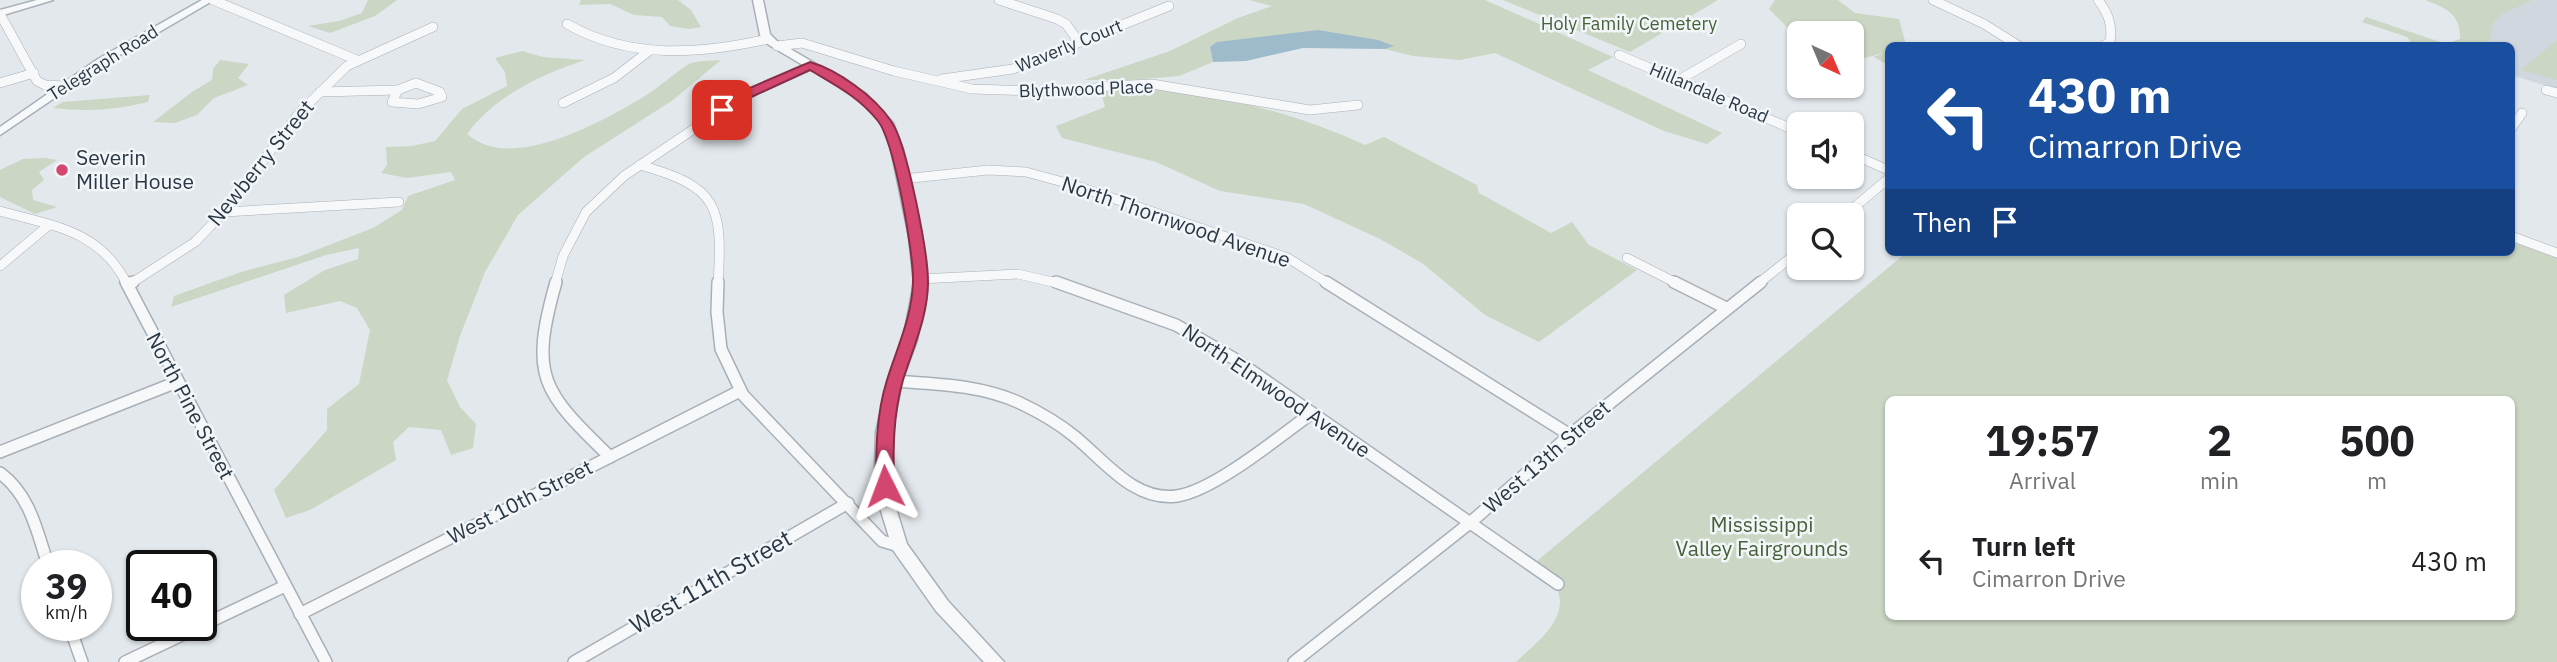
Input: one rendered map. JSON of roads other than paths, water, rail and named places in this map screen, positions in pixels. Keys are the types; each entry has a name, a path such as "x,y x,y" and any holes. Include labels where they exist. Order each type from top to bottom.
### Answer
{"street":[{"path":"48,0 0,13 37,81 45,85 63,86"},
{"path":"211,0 357,60"},
{"name":"Telegraph Road","path":"0,132 63,86 143,36 211,0"},
{"path":"758,0 772,42 861,95 887,123 897,149 920,279 910,340 895,381 884,432 883,467 888,508 899,546 942,606 995,662"},
{"path":"999,0 1057,19 1066,24 1079,42"},
{"path":"1933,0 1984,24 2013,42"},
{"path":"2098,0 2105,9 2112,31 2110,42"},
{"name":"Waverly Court","path":"925,79 982,75 1013,69 1169,6"},
{"name":"Blythwood Place","path":"568,24 578,31 649,51 693,53 772,42 802,43 925,79 972,89 1072,92 1108,86 1152,84 1310,110 1358,105"},
{"name":"Newberry Street","path":"128,285 182,252 224,212 283,132 320,92 357,60 433,27"},
{"path":"1679,80 1741,44"},
{"path":"564,103 614,78 649,51"},
{"name":"Hillandale Road","path":"1619,55 1787,127"},
{"path":"610,457 577,425 549,390 542,359 546,316 563,256 575,230 604,193 640,165 743,96 810,65"},
{"path":"0,83 34,73"},
{"path":"320,92 398,90 410,84 421,83 440,92 442,97 432,101 400,104 392,102 398,90"},
{"path":"2546,90 2557,93"},
{"path":"2515,123 2522,113"},
{"path":"1864,159 1885,169"},
{"path":"640,165 676,176 707,197 717,212 722,230 717,288 719,341 727,370 740,391 882,541 899,546"},
{"name":"North Thornwood Avenue","path":"903,179 988,170 1026,172 1289,258 1570,435"},
{"path":"1859,203 1885,181"},
{"path":"224,212 399,202"},
{"name":"North Pine Street","path":"0,211 73,232 102,248 121,272 326,662"},
{"path":"0,266 49,225"},
{"path":"2515,237 2557,253"},
{"path":"1627,258 1726,307"},
{"name":"West 13th Street","path":"1294,662 1471,522 1570,435 1787,260"},
{"name":"North Elmwood Avenue","path":"920,279 1018,274 1051,280 1176,325 1233,358 1558,584"},
{"path":"895,381 942,384 1006,397 1038,413 1072,435 1126,481 1141,491 1155,495 1179,496 1193,489 1229,470 1312,413"},
{"path":"0,452 177,382"},
{"name":"West 10th Street","path":"300,614 740,391"},
{"path":"0,473 9,478 25,500 43,550"},
{"name":"West 11th Street","path":"574,662 848,503"},
{"path":"124,662 285,586"},
{"path":"75,641 82,662"}],"water":[{"path":"1318,30 1378,40 1394,46 1385,49 1303,48 1246,61 1213,62 1210,47 1217,42"}],"place":[{"name":"Severin Miller House","path":"62,170"}],"park label":[{"name":"Holy Family Cemetery","path":"1629,24"},
{"name":"Mississippi Valley Fairgrounds","path":"1762,537"}]}
